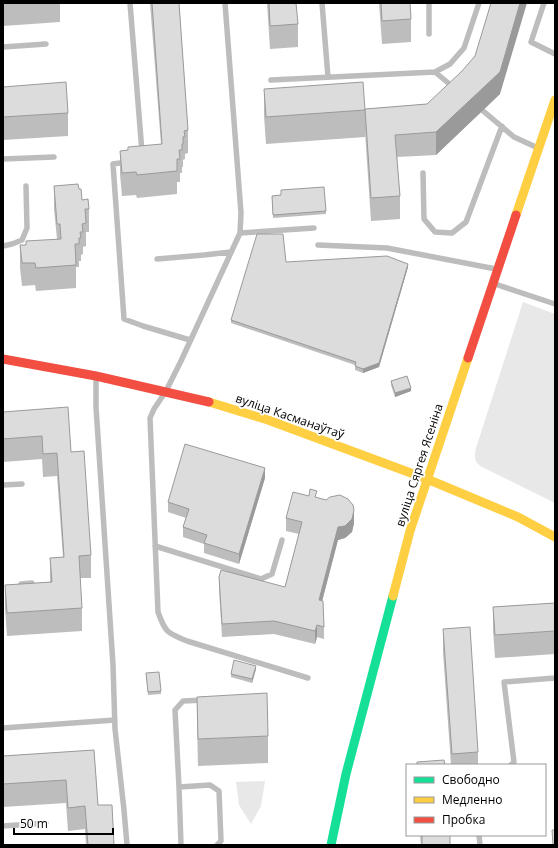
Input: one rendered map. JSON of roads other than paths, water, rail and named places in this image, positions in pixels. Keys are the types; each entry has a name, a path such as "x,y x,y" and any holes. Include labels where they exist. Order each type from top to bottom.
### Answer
{"main road":[{"name":"вуліца Сяргея Ясеніна","path":"331,845 346,774 410,531 555,100"},
{"name":"вуліца Касманаўтаў","path":"3,359 96,376 207,401 373,458 427,479 518,517 555,537"}],"lane":[{"path":"130,3 143,161"},
{"path":"224,3 241,213 240,233 181,361 150,418 158,612 162,625 170,634 187,641 308,678"},
{"path":"322,3 328,77"},
{"path":"429,3 429,34"},
{"path":"271,80 435,72 450,64 464,48 479,3"},
{"path":"544,3 531,42 555,54"},
{"path":"3,47 46,44"},
{"path":"435,72 456,90"},
{"path":"482,110 514,137 538,148"},
{"path":"422,173 424,219 435,232 452,234 466,222 502,126"},
{"path":"3,159 54,157"},
{"path":"136,162 113,164 124,319 190,340"},
{"path":"3,246 22,240 27,228 26,186"},
{"path":"240,233 314,228"},
{"path":"318,245 387,248 498,269"},
{"path":"157,258 231,252"},
{"path":"493,284 555,304"},
{"path":"96,376 96,407 113,665 115,720 127,845"},
{"path":"3,485 22,484"},
{"path":"155,546 261,579 272,574 282,540"},
{"path":"15,585 32,583"},
{"path":"511,764 514,762 504,682 555,678"},
{"path":"182,845 175,710 182,701 212,699"},
{"path":"3,728 115,720"},
{"path":"179,787 210,785 219,791 221,841 217,845"},
{"path":"3,826 46,823"}]}
